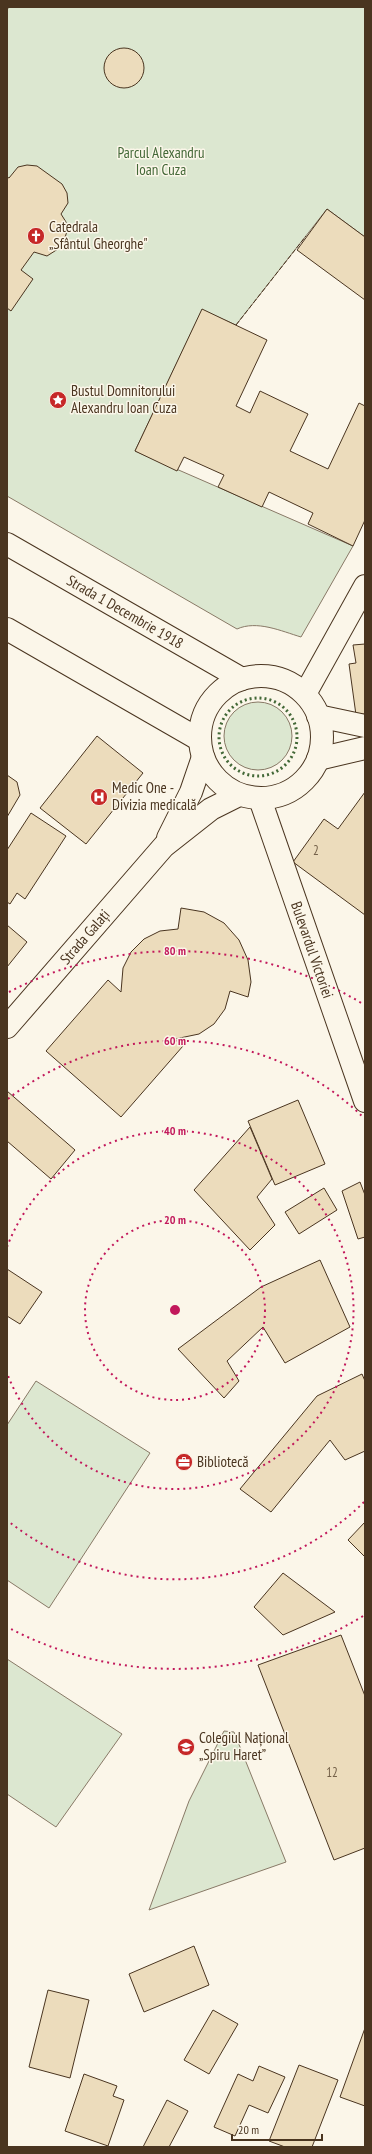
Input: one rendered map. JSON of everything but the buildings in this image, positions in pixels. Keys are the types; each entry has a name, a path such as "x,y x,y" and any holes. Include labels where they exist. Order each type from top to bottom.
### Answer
{"main road":[{"name":"Strada 1 Decembrie 1918","path":"7,544 242,679"},
{"path":"305,694 365,586"},
{"path":"7,629 201,749"},
{"path":"259,676 275,678 291,684 305,694 315,707 322,741 318,759 309,776 295,788 278,796 250,797 221,784 210,772 201,749 201,724 207,709 216,696 228,686 242,679 259,676"},
{"path":"318,716 365,726"},
{"path":"318,759 365,748"},
{"name":"Strada Galați","path":"164,846 191,792 201,749"},
{"name":"Strada Galați","path":"7,1027 164,846 211,809 250,797"},
{"name":"Bulevardul Victoriei","path":"250,797 365,1101"}],"green space":[{"name":"Parcul Alexandru Ioan Cuza","path":"9,7 365,7 365,237 327,209 236,325 202,310 135,451 353,546 301,637 277,629 261,626 237,629 7,496 7,10"},
{"path":"251,702 265,702 277,707 287,717 292,729 292,743 287,755 277,765 265,770 251,770 239,765 229,755 224,743 224,729 229,717 239,707"},
{"path":"36,1381 150,1453 49,1608 7,1580 7,1425"},
{"path":"7,1659 122,1734 56,1827 7,1794"},
{"path":"224,1731 234,1732 286,1862 149,1910 189,1801"}],"hedge":[{"path":"258,698 273,701 286,709 294,722 297,737 294,752 286,765 273,773 258,776 243,773 230,765 222,752 219,737 222,722 230,709 243,701 258,698"}],"fence":[{"path":"236,325 306,236"}],"place":[{"name":"Catedrala „Sfântul Gheorghe\"","path":"36,236"},
{"name":"Bustul Domnitorului Alexandru Ioan Cuza","path":"58,400"},
{"name":"Medic One - Divizia medicală","path":"99,797"},
{"name":"Bibliotecă","path":"184,1462"},
{"name":"Colegiul Național „Spiru Haret”","path":"186,1747"}]}
